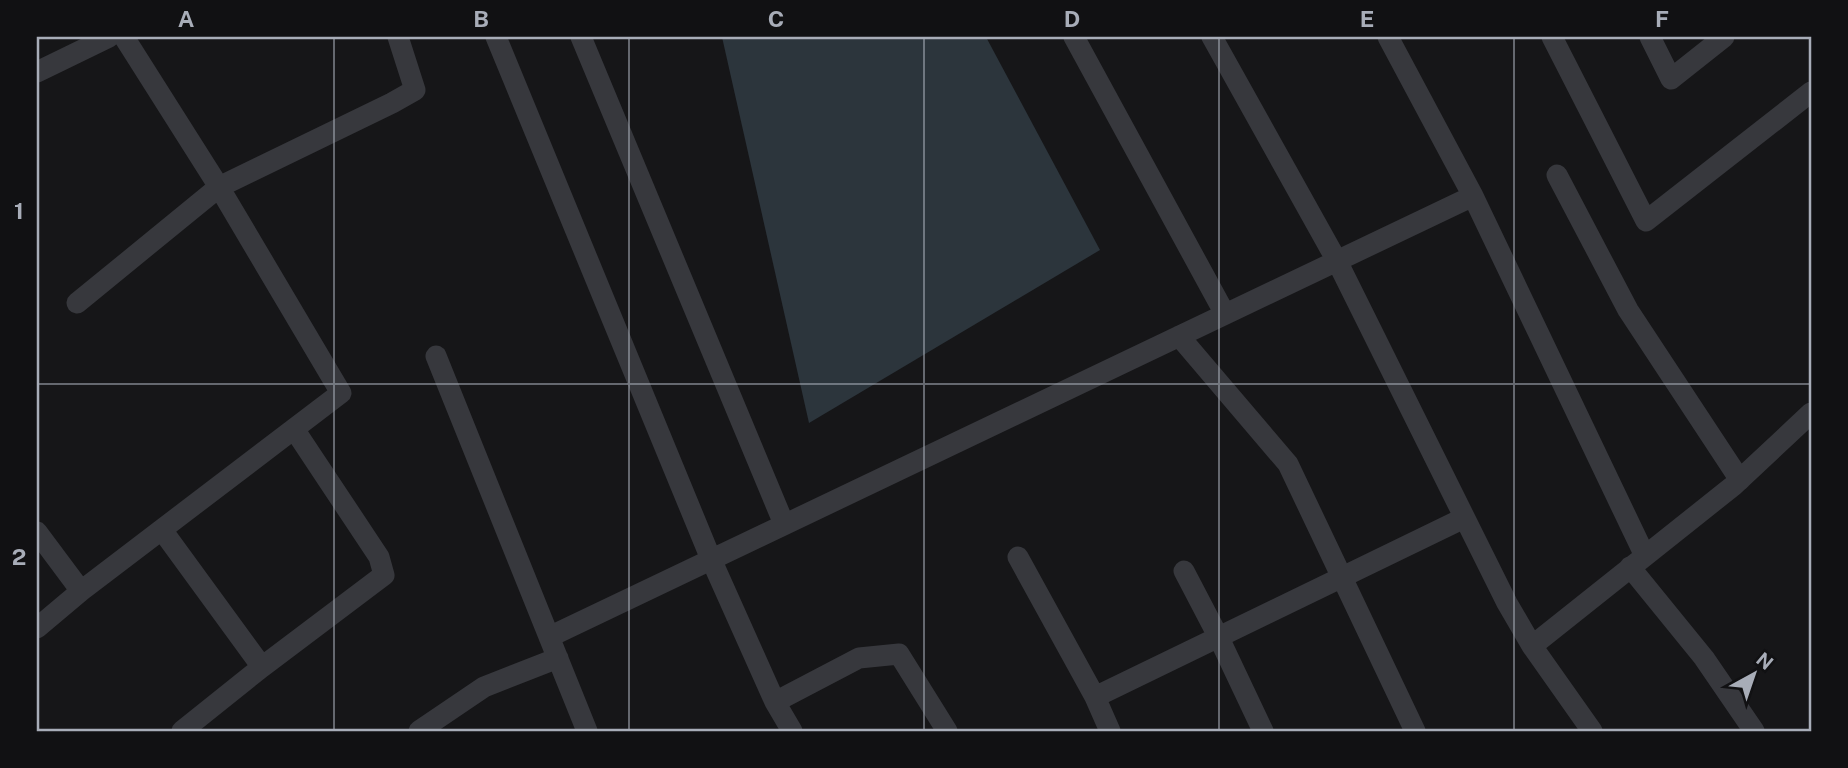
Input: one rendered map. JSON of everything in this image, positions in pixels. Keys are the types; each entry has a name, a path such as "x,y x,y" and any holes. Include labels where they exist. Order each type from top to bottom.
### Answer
{"street":[{"path":"37,72 109,37"},
{"path":"37,628 81,591 341,393 219,187 124,37"},
{"path":"77,303 219,187 415,90 398,37"},
{"path":"496,37 711,559 775,702 792,731"},
{"path":"581,37 784,524"},
{"path":"1074,37 1225,314"},
{"path":"1212,37 1337,261 1507,603 1532,646 1592,731"},
{"path":"1388,37 1473,197 1638,561 1754,731"},
{"path":"1552,37 1646,221 1811,92"},
{"path":"1650,37 1671,79 1724,37"},
{"path":"1557,175 1628,310 1740,480"},
{"path":"549,636 1473,197"},
{"path":"1179,336 1288,464 1415,731"},
{"path":"436,356 587,731"},
{"path":"1532,646 1740,480 1811,413"},
{"path":"182,731 384,575 379,557 294,429"},
{"path":"1095,697 1464,518"},
{"path":"162,530 262,667"},
{"path":"37,533 81,591"},
{"path":"1018,557 1095,697 1110,731"},
{"path":"1184,571 1263,731"},
{"path":"775,702 859,658 899,654 947,731"},
{"path":"419,731 484,687 558,658"}],"shaded area":[{"path":"722,37 986,37 1100,250 809,423"}]}
